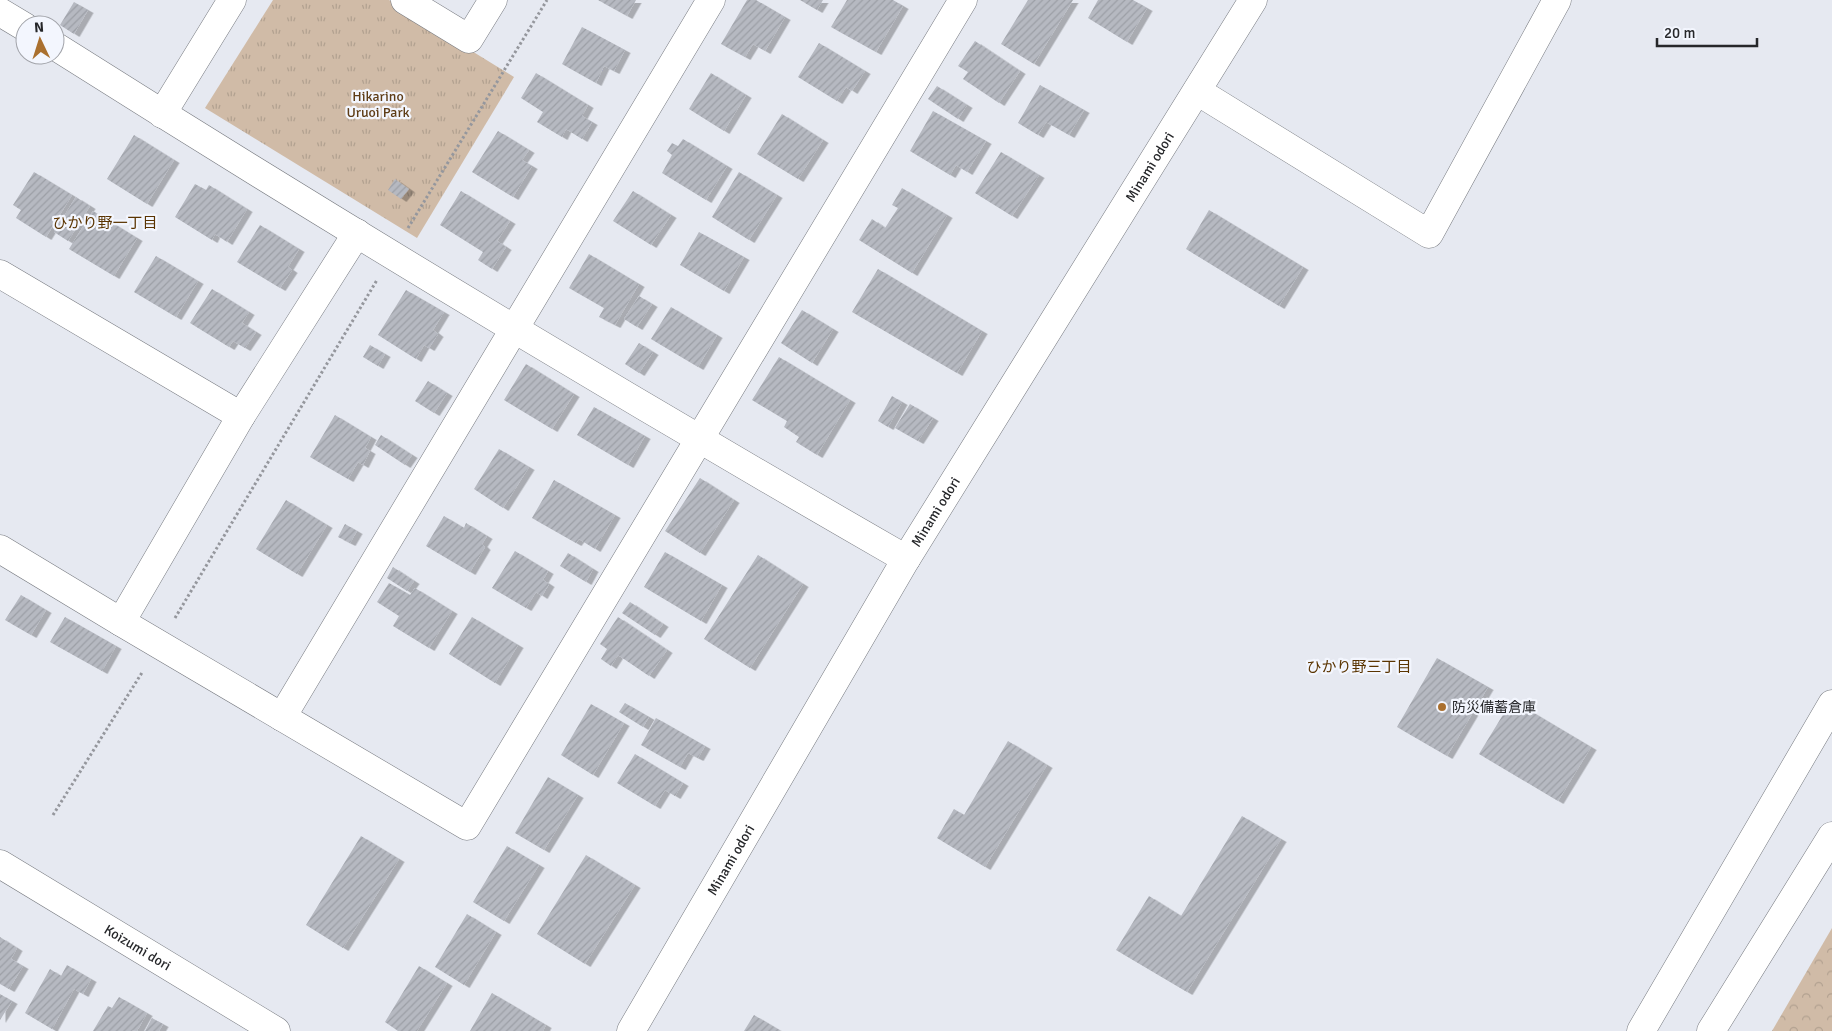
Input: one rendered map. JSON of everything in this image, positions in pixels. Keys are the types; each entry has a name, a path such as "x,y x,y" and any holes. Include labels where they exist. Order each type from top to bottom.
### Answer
{"street":[{"path":"162,114 232,0"},
{"path":"405,0 469,39 492,0"},
{"path":"282,717 711,0"},
{"path":"0,549 467,826 963,0"},
{"name":"Minami odori","path":"630,1031 906,559 1253,0"},
{"path":"1197,91 1429,234 1557,0"},
{"path":"0,12 15,21"},
{"path":"65,52 162,114 515,330 906,559"},
{"path":"121,622 241,416 357,233"},
{"path":"0,274 241,416"},
{"path":"1641,1031 1832,704"},
{"path":"1711,1031 1832,836"},
{"name":"Koizumi dori","path":"0,864 276,1031"}],"path":[{"path":"53,815 159,645 392,254 547,0"}],"green space":[{"name":"Hikarino Uruoi Park","path":"273,0 389,0 514,77 417,238 205,108"},
{"path":"1832,928 1832,1031 1772,1031"}],"building":[{"path":"598,0 636,0 627,16"},
{"path":"747,0 756,0 785,17 765,51 753,44 745,57 721,44"},
{"path":"800,0 823,0 817,10"},
{"path":"847,0 893,0 903,6 876,52 831,27"},
{"path":"1028,0 1073,0 1034,64 1001,44"},
{"path":"1098,0 1133,0 1147,8 1127,42 1088,18"},
{"path":"74,2 88,10 74,34 65,28 65,17"},
{"path":"582,27 625,50 614,71 604,66 596,83 562,64"},
{"path":"975,41 1020,71 999,103 963,79 968,72 958,66"},
{"path":"819,43 865,71 852,91 846,87 837,101 798,77"},
{"path":"536,73 588,105 582,116 592,122 582,139 566,129 562,137 537,122 543,112 521,98"},
{"path":"711,73 746,95 724,131 689,109"},
{"path":"1040,85 1084,110 1069,135 1046,122 1038,135 1018,123"},
{"path":"937,86 967,105 958,119 928,99"},
{"path":"933,111 986,141 967,172 956,165 950,175 910,151"},
{"path":"782,114 823,140 798,179 757,154"},
{"path":"498,131 529,150 522,160 532,166 513,197 472,172"},
{"path":"134,135 174,160 147,204 107,179"},
{"path":"683,139 727,166 706,200 662,173 672,155 667,151 672,143 678,146"},
{"path":"1001,152 1039,175 1012,216 975,193"},
{"path":"34,172 72,195 46,237 16,218 21,210 13,205"},
{"path":"739,172 777,195 749,240 712,217"},
{"path":"395,179 409,189 401,199 388,190"},
{"path":"195,184 206,190 209,185 247,209 227,242 215,234 212,240 175,217"},
{"path":"902,188 947,215 912,273 859,240 872,219 885,228 898,208 892,205"},
{"path":"461,191 510,221 497,241 506,247 492,269 478,260 483,252 440,225"},
{"path":"633,191 671,215 651,245 613,221"},
{"path":"76,197 90,206 68,241 54,232"},
{"path":"1209,210 1303,267 1279,306 1186,249"},
{"path":"93,211 137,238 114,276 69,249"},
{"path":"260,225 299,249 288,267 292,270 280,288 237,262"},
{"path":"699,232 744,257 724,291 680,265"},
{"path":"589,254 639,284 615,325 599,317 604,308 569,288"},
{"path":"156,256 198,281 176,317 134,292"},
{"path":"878,269 982,331 957,373 852,312"},
{"path":"212,289 249,312 242,323 256,332 245,348 233,341 229,347 190,323"},
{"path":"406,290 444,312 433,330 438,334 429,348 424,345 416,359 378,335"},
{"path":"639,296 652,304 637,327 624,319"},
{"path":"671,307 717,335 698,367 651,339"},
{"path":"802,310 833,329 812,363 781,343"},
{"path":"639,343 653,352 639,373 625,364"},
{"path":"370,345 385,354 378,366 363,357"},
{"path":"779,357 850,400 817,455 796,442 799,437 784,427 787,421 752,400"},
{"path":"526,364 574,394 552,429 504,400"},
{"path":"428,381 447,393 434,413 415,401"},
{"path":"892,396 902,402 888,427 878,421"},
{"path":"910,404 933,418 918,441 895,428"},
{"path":"594,407 645,436 628,465 577,435"},
{"path":"335,415 371,437 365,448 370,451 363,465 358,462 348,479 310,457"},
{"path":"381,435 412,455 405,465 375,445"},
{"path":"499,449 529,467 503,508 474,489"},
{"path":"700,478 734,500 700,553 665,531"},
{"path":"554,480 615,515 595,549 579,539 576,543 532,518"},
{"path":"286,500 327,525 297,574 256,549"},
{"path":"444,516 464,528 466,523 487,536 482,544 485,547 470,572 426,546"},
{"path":"345,524 357,531 350,543 338,537"},
{"path":"515,551 548,571 543,580 549,584 542,596 536,592 526,608 492,588"},
{"path":"665,552 722,585 701,621 644,587"},
{"path":"568,553 593,569 586,582 560,566"},
{"path":"758,555 803,584 750,668 704,639"},
{"path":"393,567 414,581 407,591 387,578"},
{"path":"389,583 410,595 415,588 452,611 429,648 393,626 399,616 377,602"},
{"path":"21,595 46,610 31,635 5,620"},
{"path":"630,602 663,624 655,635 622,613"},
{"path":"65,617 116,646 102,671 50,642"},
{"path":"472,617 518,645 495,683 449,654"},
{"path":"618,617 667,650 649,676 618,655 611,666 601,659 607,649 600,644"},
{"name":"防災備蓄倉庫","path":"1437,658 1488,687 1447,756 1397,727"},
{"path":"1512,700 1591,747 1558,801 1479,754"},
{"path":"625,703 649,717 643,727 619,712"},
{"path":"591,704 624,723 593,775 561,755"},
{"path":"656,718 705,746 698,758 688,753 680,767 641,745"},
{"path":"1008,741 1047,765 985,867 937,838 954,809 964,815"},
{"path":"635,754 683,783 675,796 665,790 655,806 617,783"},
{"path":"548,777 578,795 544,850 515,833"},
{"path":"1242,816 1281,839 1187,992 1116,950 1149,896 1181,916"},
{"path":"361,836 399,859 343,948 306,925"},
{"path":"507,846 539,865 504,921 473,902"},
{"path":"586,855 635,885 585,964 537,934"},
{"path":"467,914 496,932 464,985 435,967"},
{"path":"0,937 17,948 11,959 23,966 9,989 0,984"},
{"path":"67,965 91,979 83,994 74,989 52,1029 25,1013 50,969 61,976"},
{"path":"419,966 447,983 417,1031 398,1031 385,1022"},
{"path":"492,993 546,1025 543,1031 470,1031"},
{"path":"0,994 12,1001 0,1020"},
{"path":"119,997 147,1013 137,1031 93,1031 108,1006 112,1008"},
{"path":"754,1015 781,1031 744,1031"},
{"path":"152,1018 163,1024 159,1031 145,1031"}],"place":[{"name":"防災備蓄倉庫","path":"1442,707"}],"district":[{"name":"ひかり野一丁目","path":"105,223"},
{"name":"ひかり野三丁目","path":"1359,667"}]}
